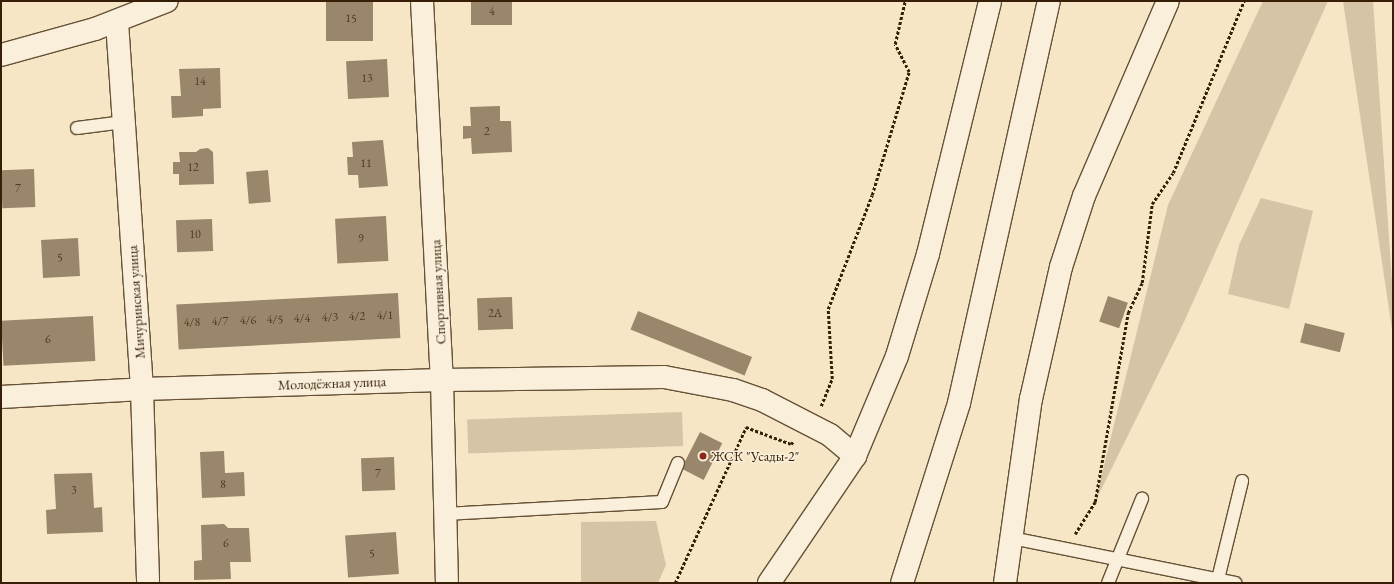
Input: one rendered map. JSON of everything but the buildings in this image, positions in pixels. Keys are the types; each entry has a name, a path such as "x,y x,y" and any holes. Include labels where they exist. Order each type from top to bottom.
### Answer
{"street":[{"path":"1,55 117,22 167,1"},
{"name":"Спортивная улица","path":"422,1 442,380 447,583"},
{"path":"769,583 855,456 896,356 928,254 990,1"},
{"path":"902,583 959,403 1049,1"},
{"path":"1005,583 1031,399 1061,267 1084,196 1168,1"},
{"name":"Мичуринская улица","path":"117,22 142,389 148,583"},
{"name":"Молодёжная улица","path":"1,397 142,389 442,380 664,377 733,390 762,400 830,435 855,456"}],"lane":[{"path":"77,128 124,122"},
{"path":"445,514 662,502 678,463"},
{"path":"1218,579 1242,481"},
{"path":"1108,583 1142,499"},
{"path":"1012,538 1118,557 1236,583"}],"path":[{"path":"813,425 832,379 828,309 872,195 909,72 895,44 905,1"},
{"path":"1066,548 1095,502 1128,313 1142,283 1152,204 1173,173 1244,1"},
{"path":"675,583 746,427"}],"shaded area":[{"path":"1263,1 1328,1 1184,322 1095,502 1168,205"},
{"path":"1343,1 1373,1 1393,297 1393,336"},
{"path":"1261,198 1313,211 1289,309 1228,294 1239,245"},
{"path":"682,412 683,446 468,453 467,420"},
{"path":"656,521 666,565 658,583 581,583 581,522"}],"place":[{"name":"ЖСК \"Усады-2\"","path":"703,456"}]}
